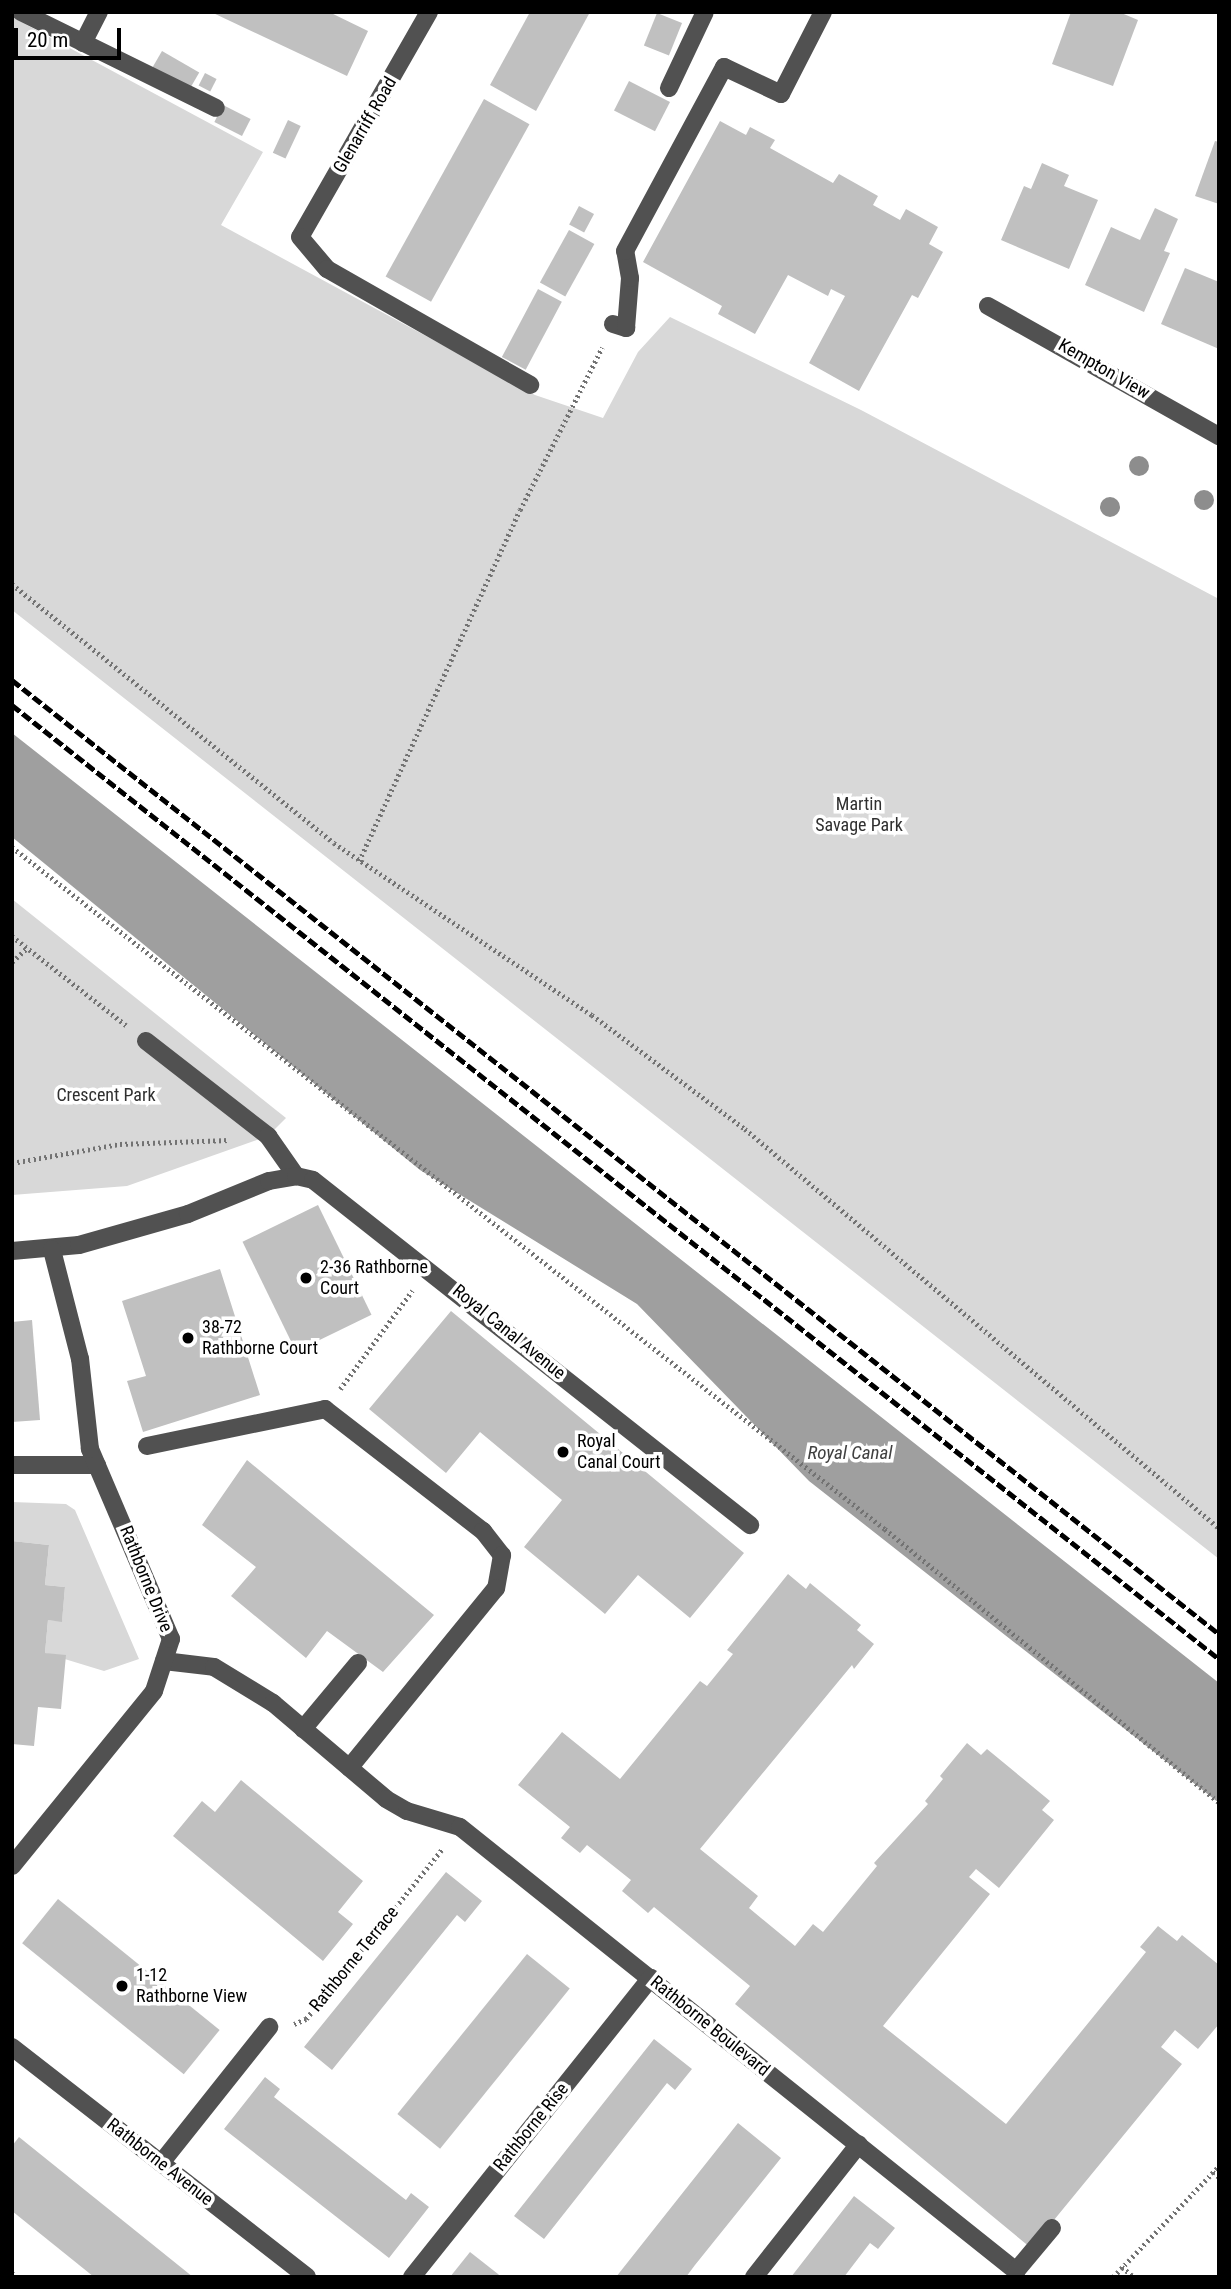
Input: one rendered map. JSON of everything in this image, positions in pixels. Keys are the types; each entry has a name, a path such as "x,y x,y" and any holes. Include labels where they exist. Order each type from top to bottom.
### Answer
{"street":[{"path":"21,12 216,108"},
{"path":"83,43 99,12"},
{"name":"Glenarriff Road","path":"429,12 300,237 327,269 530,385"},
{"path":"670,88 705,12"},
{"path":"612,324 626,328 630,278 625,251 724,67 781,94 823,12"},
{"name":"Kempton View","path":"988,306 1219,436"},
{"path":"12,1251 52,1250 134,1230 269,1181 296,1176 268,1136 146,1041"},
{"name":"Royal Canal Avenue","path":"296,1176 313,1180 339,1196 750,1525"},
{"name":"Rathborne Drive","path":"12,1866 154,1691 171,1639 90,1450 80,1359 52,1250"},
{"path":"147,1446 325,1409 483,1531 502,1555 496,1588 349,1768"},
{"path":"12,1465 97,1465"},
{"name":"Rathborne Boulevard","path":"164,1661 214,1667 272,1703 349,1768 407,1811 460,1827 1016,2271 1052,2228"},
{"path":"303,1729 358,1663"},
{"name":"Rathborne Rise","path":"412,2277 651,1978"},
{"path":"161,2163 269,2027"},
{"name":"Rathborne Avenue","path":"12,2047 307,2277"},
{"path":"754,2277 859,2144"}],"path":[{"path":"359,861 520,510 612,324"},
{"path":"12,584 359,861 592,1015 745,1129 1219,1528"},
{"path":"12,846 885,1529 1219,1801"},
{"path":"12,936 146,1041"},
{"path":"12,962 27,948"},
{"path":"12,1163 120,1144 268,1136"},
{"path":"325,1409 429,1269"},
{"name":"Rathborne Terrace","path":"269,2027 281,2036 291,2025 306,2019 460,1827"},
{"path":"1113,2277 1219,2166"},
{"path":"1213,2172 1219,2177"},
{"path":"1122,2267 1134,2277"},
{"path":"12,2273 17,2277"}],"green space":[{"name":"Martin Savage Park","path":"12,17 263,152 221,225 535,395 603,418 638,352 670,317 861,410 1219,599 1219,1559 12,610"},
{"name":"Crescent Park","path":"12,899 286,1118 268,1136 127,1186 12,1195"},
{"path":"12,1502 66,1504 75,1510 139,1659 104,1671 45,1653 48,1620 62,1621 65,1587 45,1585 49,1545 12,1541"}],"water":[{"name":"Royal Canal","path":"12,733 1219,1683 1219,1803 809,1481 637,1304 420,1170 12,837"}],"building":[{"path":"211,12 329,12 368,31 347,76"},
{"path":"530,12 590,12 536,111 490,85"},
{"path":"1071,12 1119,12 1138,20 1113,86 1052,64"},
{"path":"657,13 682,23 669,56 644,45"},
{"path":"162,51 199,73 189,90 152,68"},
{"path":"205,73 217,79 210,91 199,85"},
{"path":"629,81 670,102 655,131 614,110"},
{"path":"484,99 529,124 431,302 386,277"},
{"path":"223,105 251,119 242,136 214,122"},
{"path":"288,120 301,126 285,159 273,153"},
{"path":"720,121 746,135 750,127 775,140 770,148 833,183 839,174 878,196 873,205 900,220 906,209 938,227 929,244 943,252 918,298 912,295 859,391 809,363 845,296 831,289 828,296 788,275 755,334 718,314 722,306 643,262"},
{"path":"1215,141 1219,142 1219,204 1195,196"},
{"path":"1042,163 1069,175 1064,186 1098,200 1069,269 1001,240 1024,186 1031,189"},
{"path":"579,206 594,214 584,233 569,225"},
{"path":"1155,208 1178,219 1164,251 1170,253 1144,312 1085,285 1111,227 1140,240"},
{"path":"569,230 594,244 565,297 540,282"},
{"path":"1185,268 1219,282 1219,349 1161,324"},
{"path":"538,289 562,302 526,370 502,357"},
{"name":"2-36 Rathborne Court","path":"318,1205 371,1315 296,1351 243,1242"},
{"name":"38-72 Rathborne Court","path":"220,1269 260,1395 143,1432 127,1381 146,1376 122,1301"},
{"name":"Royal Canal Court","path":"451,1311 744,1553 690,1618 638,1575 605,1614 524,1547 562,1500 480,1432 446,1473 369,1409"},
{"path":"32,1320 40,1420 12,1422 12,1322"},
{"path":"247,1460 434,1615 383,1672 327,1631 306,1658 231,1596 256,1567 202,1525"},
{"path":"12,1541 49,1545 45,1585 65,1587 62,1622 48,1620 45,1653 66,1655 61,1709 38,1707 34,1746 12,1744"},
{"path":"788,1574 806,1589 810,1583 861,1625 857,1630 874,1644 854,1669 852,1665 700,1849 758,1896 749,1908 795,1946 813,1924 823,1932 877,1866 874,1863 928,1804 925,1801 943,1779 940,1776 967,1743 981,1755 987,1749 1050,1801 1042,1810 1054,1820 999,1888 976,1869 969,1877 990,1894 883,2026 1006,2124 1146,1952 1140,1947 1158,1926 1177,1941 1182,1935 1219,1965 1219,2024 1198,2049 1175,2030 1161,2047 1182,2064 1031,2248 735,2004 750,1986 654,1907 648,1913 622,1891 631,1880 587,1845 580,1853 561,1838 570,1827 518,1785 562,1732 620,1779 700,1681 707,1686 733,1654 727,1650"},
{"path":"241,1780 363,1881 338,1912 353,1924 323,1961 173,1836 202,1801 215,1812"},
{"path":"446,1872 482,1901 465,1922 457,1915 332,2070 304,2047"},
{"name":"1-12 Rathborne View","path":"58,1899 220,2030 184,2074 22,1943"},
{"path":"527,1954 570,1989 440,2149 397,2114"},
{"path":"654,2039 692,2069 675,2090 667,2083 544,2239 514,2216"},
{"path":"265,2077 280,2089 274,2097 406,2200 411,2193 429,2207 389,2258 224,2129"},
{"path":"738,2123 781,2158 686,2277 616,2277"},
{"path":"19,2137 193,2277 94,2277 12,2211 12,2146"},
{"path":"854,2196 895,2228 878,2249 870,2243 844,2277 791,2277"},
{"path":"470,2252 498,2274 501,2277 450,2277"}],"railway":[{"path":"12,680 1219,1634"},
{"path":"12,705 1219,1659"}],"place":[{"name":"2-36 Rathborne Court","path":"306,1278"},
{"name":"38-72 Rathborne Court","path":"188,1338"},
{"name":"Royal Canal Court","path":"563,1452"},
{"name":"1-12 Rathborne View","path":"122,1986"}]}
